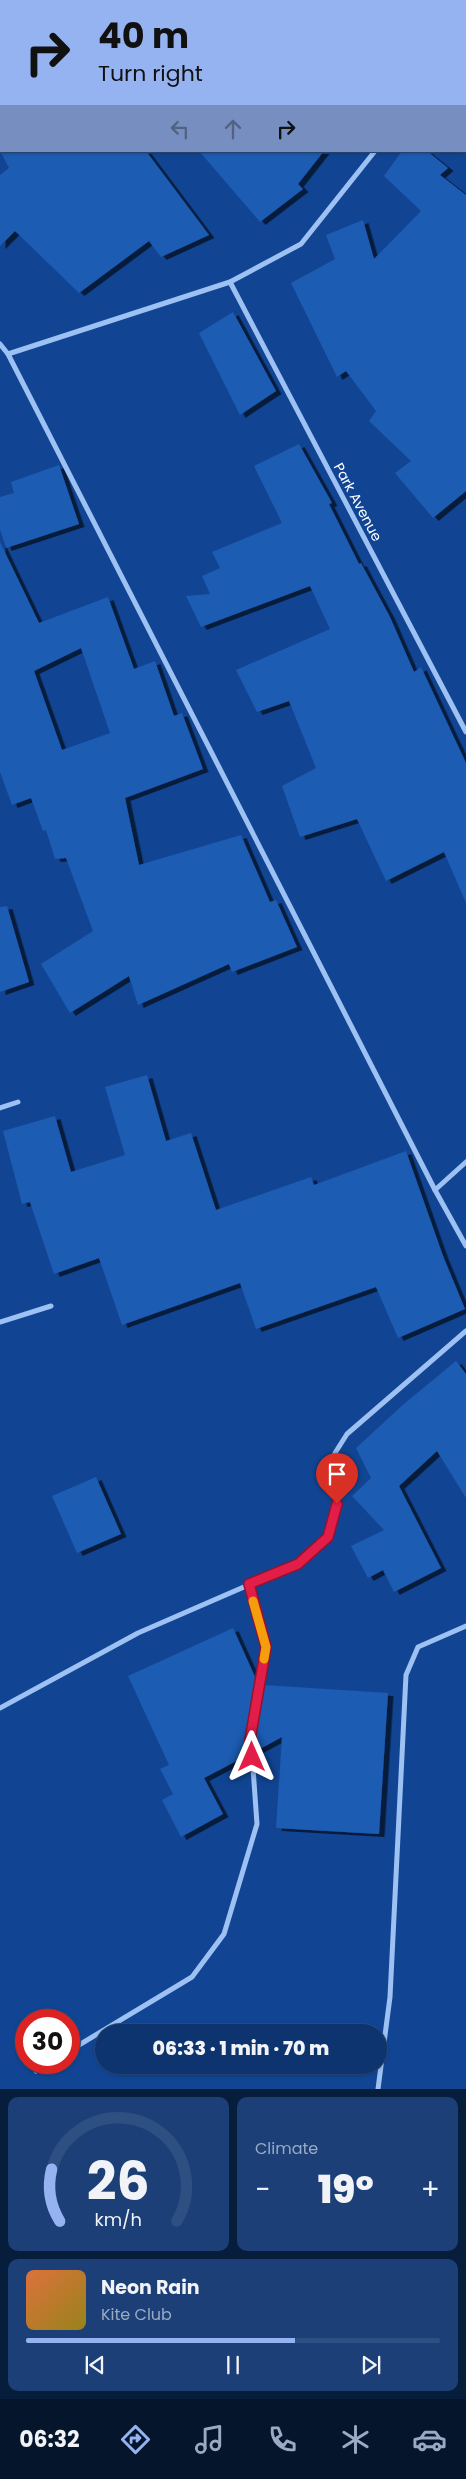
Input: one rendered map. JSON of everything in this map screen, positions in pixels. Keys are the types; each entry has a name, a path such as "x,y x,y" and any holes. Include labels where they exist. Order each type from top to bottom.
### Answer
{"street":[{"path":"8,354 230,282 301,244 374,152"},
{"name":"Park Avenue","path":"230,282 466,732"},
{"path":"0,344 8,354 435,1190 466,1246"},
{"path":"0,1108 18,1102"},
{"path":"435,1190 466,1162"},
{"path":"0,1322 51,1306"},
{"path":"0,1708 138,1633 298,1564 328,1537 337,1504 333,1464 335,1453 347,1434 466,1330"},
{"path":"80,2044 192,1977 224,1934 257,1824 250,1740 266,1647 249,1584"},
{"path":"378,2089 390,1997 406,1675 418,1647 466,1626"}],"building":[{"path":"1,152 147,152 209,235 161,257 149,241 79,293 15,231 0,246 0,175 9,168"},
{"path":"200,152 323,152 298,184 303,189 260,222"},
{"path":"401,152 428,152 448,168 440,175 466,195 466,491 433,518 395,473 411,461 369,421 376,411 346,371 337,377 291,283 335,259 326,235 363,220 374,259 421,211 384,176"},
{"path":"233,312 276,391 240,415 199,333"},
{"path":"299,444 332,503 329,504 359,564 361,563 390,617 414,672 421,667 466,763 466,903 444,852 386,881 357,819 300,837 282,786 316,768 289,701 257,712 236,670 330,629 310,586 201,627 186,596 210,594 202,576 220,568 212,552 282,523 254,466"},
{"path":"59,465 79,524 6,548 0,529 0,497 14,493 11,482"},
{"path":"0,542 39,623 108,597 134,669 155,661 174,716 182,713 203,769 125,798 139,865 241,835 270,902 276,900 297,947 232,972 229,964 138,1005 129,976 70,1013 41,964 93,931 66,858 55,859 46,830 43,831 31,798 12,805 0,772","holes":["81,648 110,733 62,750 34,671"]},
{"path":"7,906 29,982 0,992 0,907"},
{"path":"147,1075 166,1141 191,1133 216,1210 311,1177 314,1185 406,1151 443,1256 465,1309 398,1338 376,1287 256,1329 240,1283 122,1325 99,1258 54,1274 30,1202 22,1204 3,1131 55,1116 71,1172 125,1155 105,1087"},
{"path":"456,1361 466,1374 466,1498 437,1451 399,1486 441,1568 394,1592 383,1570 368,1578 351,1546 384,1530 352,1496 371,1478 356,1448 405,1403"},
{"path":"96,1477 121,1534 77,1553 52,1496"},
{"path":"233,1628 256,1679 247,1739 248,1755 204,1778 223,1814 181,1837 162,1800 173,1794 160,1769 169,1765 128,1676"},
{"path":"264,1685 388,1693 379,1834 276,1828 282,1737 256,1751 255,1740"}],"slow traffic":[{"path":"253,1601 266,1647 264,1659"}],"route":[{"path":"252,1757 250,1740 266,1647 249,1584 298,1564 328,1537 337,1504"}]}
